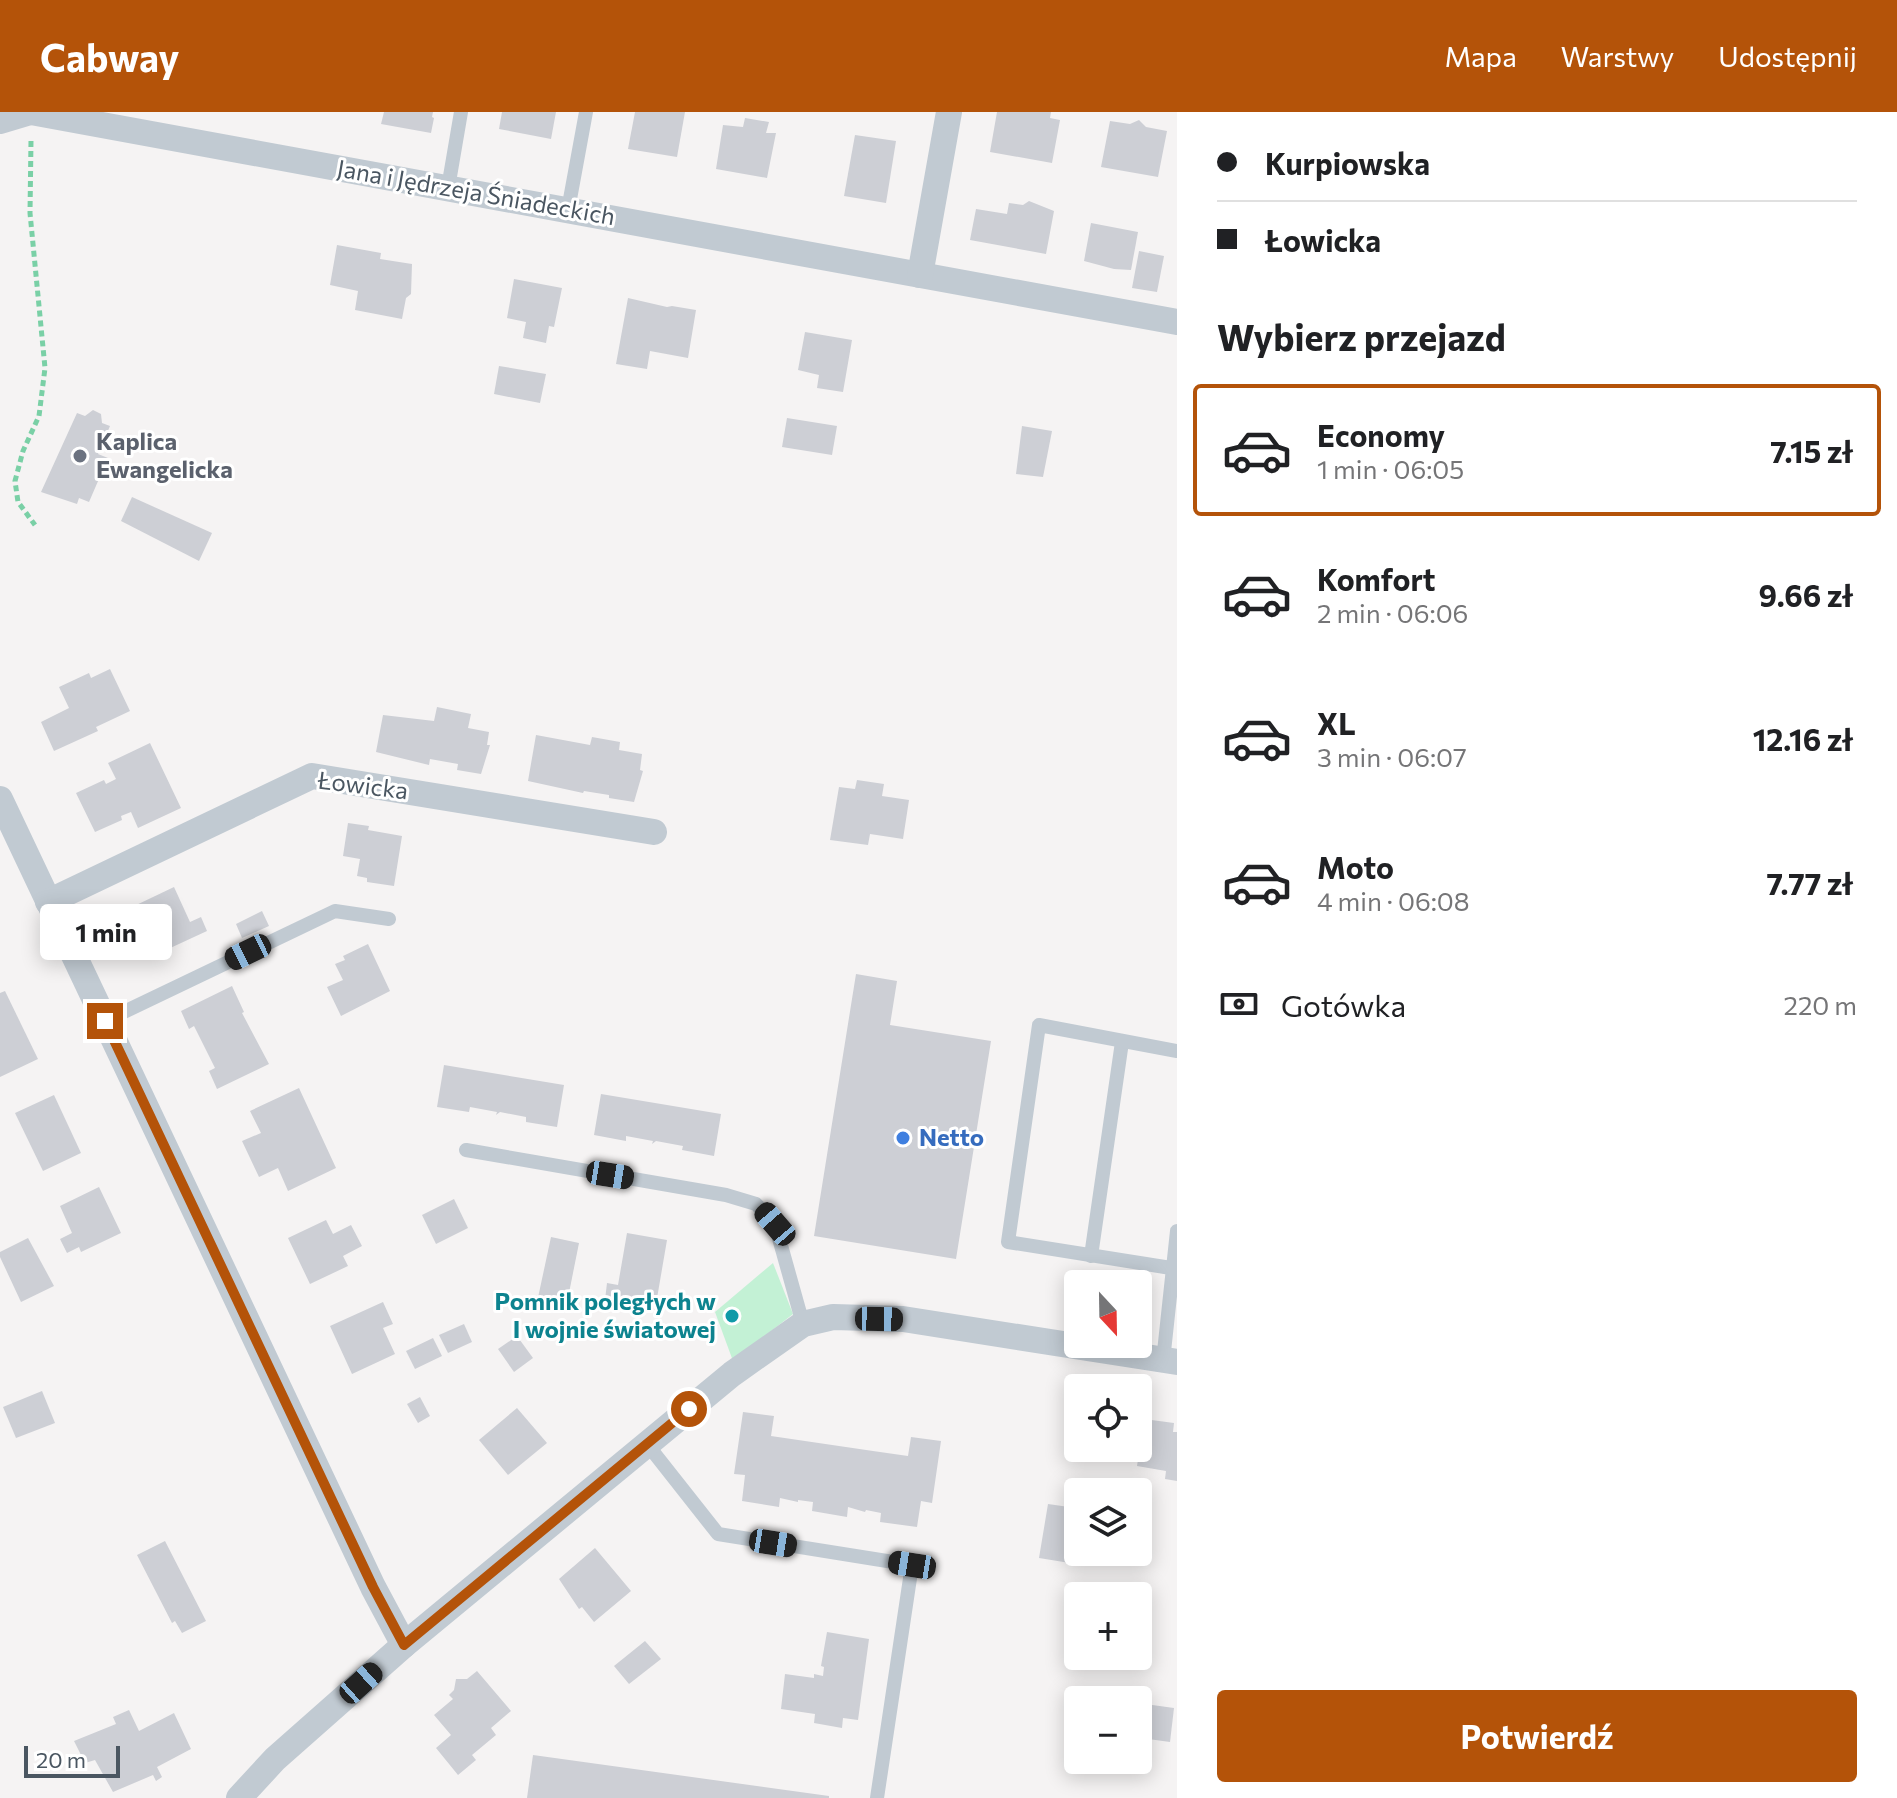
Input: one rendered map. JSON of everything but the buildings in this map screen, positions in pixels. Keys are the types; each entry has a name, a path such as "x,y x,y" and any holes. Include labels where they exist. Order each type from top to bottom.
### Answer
{"street":[{"path":"920,275 949,112"},
{"name":"Jana i Jędrzeja Śniadeckich","path":"0,121 31,117 448,188 1177,322"},
{"name":"Łowicka","path":"48,902 312,776 654,832"},
{"path":"0,799 367,1575 404,1645"},
{"path":"239,1798 275,1759 404,1645 732,1374 803,1324 833,1317 903,1319 1170,1362"}],"lane":[{"path":"448,188 461,112"},
{"path":"568,210 586,112"},
{"path":"105,1021 335,911 389,919"},
{"path":"1171,1268 1008,1242 1039,1025 1177,1051"},
{"path":"1091,1256 1122,1042"},
{"path":"466,1150 726,1195 756,1204 775,1224 803,1324"},
{"path":"1170,1362 1171,1268 1177,1238"},
{"path":"647,1444 718,1534 912,1565 877,1798"}],"path":[{"path":"31,117 30,213 45,368 39,416 23,451 15,481 18,502 35,525"}],"green space":[{"path":"773,1263 793,1314 733,1361 715,1312"}],"place":[{"name":"Kaplica Ewangelicka","path":"80,456"},
{"name":"Netto","path":"903,1138"},
{"name":"Pomnik poległych w I wojnie światowej","path":"732,1316"}],"route":[{"path":"105,1021 373,1587 404,1645 689,1409"}]}
